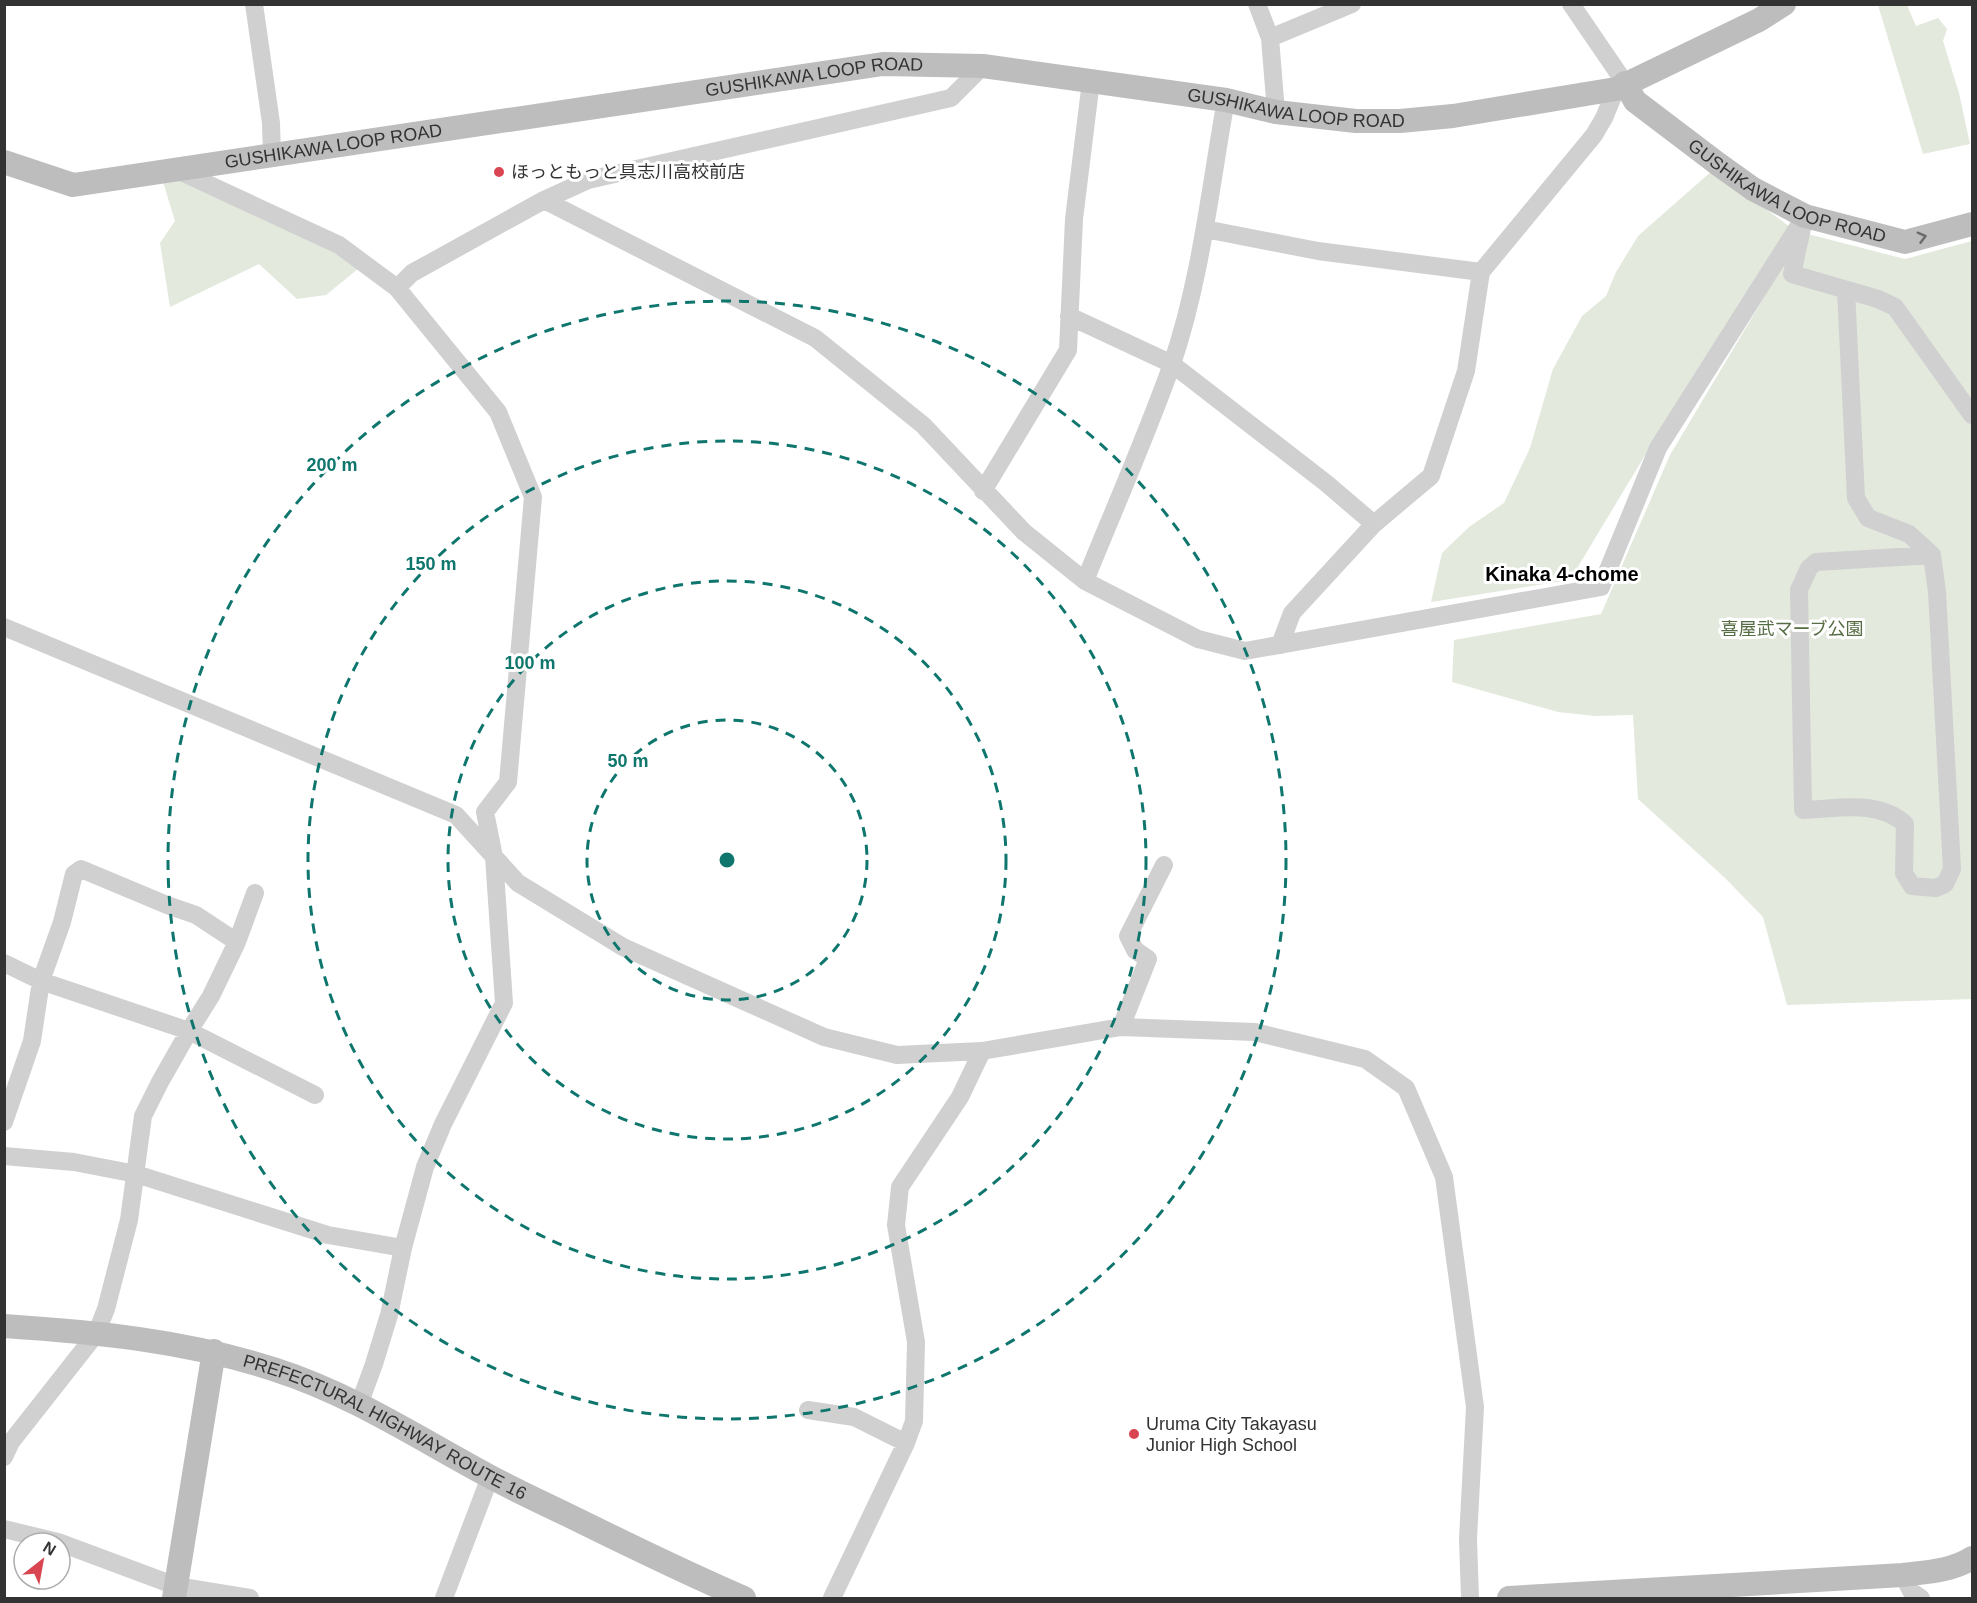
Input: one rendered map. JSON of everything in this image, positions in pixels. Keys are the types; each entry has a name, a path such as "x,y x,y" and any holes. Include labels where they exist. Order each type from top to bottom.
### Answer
{"main road":[{"name":"GUSHIKAWA LOOP ROAD","path":"4,162 73,184 883,64 983,66 1226,100 1276,112 1356,121 1400,121 1453,116 1620,86 1755,12 1784,4"},
{"name":"GUSHIKAWA LOOP ROAD","path":"1620,86 1635,101 1753,189 1805,216 1905,242 1972,224"},
{"name":"PREFECTURAL HIGHWAY ROUTE 16","path":"4,1326 183,1345 279,1371 359,1405 490,1477 744,1599"},
{"path":"175,1592 214,1352"},
{"path":"1509,1599 1903,1575 1941,1570 1972,1558"}],"street":[{"path":"254,4 271,123 272,155"},
{"path":"1257,4 1270,39 1276,112"},
{"path":"1270,39 1352,4"},
{"path":"1280,645 1292,613 1374,524 1431,476 1466,371 1481,272 1594,135 1620,86 1571,4"},
{"path":"397,288 412,273 544,200 588,180 951,98 983,66"},
{"path":"983,491 1068,350 1074,219 1091,81"},
{"path":"1085,581 1172,364 1186,315 1205,229 1226,100"},
{"path":"174,170 339,245 397,288 498,412 533,497 508,782 485,812 494,857 504,1003 443,1124 425,1167 388,1315 359,1405"},
{"path":"544,200 815,338 923,425 1024,532 1085,581 1198,639 1245,651 1601,587 1658,448 1805,216"},
{"path":"1805,216 1792,274 1878,299 1895,307 1972,415"},
{"path":"1205,229 1318,251 1481,272"},
{"path":"1846,290 1853,397 1856,498 1868,518 1909,534 1932,555 1937,592 1952,869 1945,884 1936,888 1912,886 1904,873 1905,824 1894,815 1868,807 1803,810 1800,636 1800,590 1809,568 1815,562 1932,555"},
{"path":"1069,316 1172,364 1326,483 1374,524"},
{"path":"4,627 456,815 518,883 623,946 824,1037 897,1055 982,1051 1121,1027 1255,1032 1365,1059 1407,1088 1444,1177 1475,1407 1468,1539 1470,1599"},
{"path":"1121,1027 1149,959 1135,950 1128,936 1164,865"},
{"path":"4,1122 32,1041 41,981 62,922 74,874 81,869 195,915 237,942"},
{"path":"4,1457 11,1442 96,1334 106,1309 129,1220 143,1116 189,1030 211,996 237,942 255,893"},
{"path":"4,963 41,981 189,1030 315,1095"},
{"path":"832,1599 906,1443 914,1421 916,1342 896,1225 900,1187 960,1097 982,1051"},
{"path":"4,1156 74,1162 136,1174 328,1235 403,1248"},
{"path":"808,1410 854,1417 906,1443"},
{"path":"444,1599 490,1477"},
{"path":"4,1529 58,1542 175,1592 250,1599"},
{"path":"1903,1575 1911,1591 1921,1599"}],"green space":[{"path":"1878,5 1907,5 1916,26 1938,18 1947,29 1943,41 1959,93 1970,144 1923,154"},
{"path":"1713,170 1790,227 1650,447 1570,580 1431,602 1442,553 1469,527 1504,503 1530,448 1553,369 1582,316 1606,296 1616,272 1638,236"},
{"path":"160,172 364,264 326,295 297,299 259,264 170,307 160,243 175,221"},
{"name":"喜屋武マーブ公園","path":"1804,233 1905,259 1972,241 1972,999 1787,1005 1763,917 1725,878 1638,799 1633,715 1595,716 1558,712 1452,682 1454,640 1601,614 1670,455"}],"place":[{"name":"ほっともっと具志川高校前店","path":"499,172"},
{"name":"Uruma City Takayasu Junior High School","path":"1134,1434"}],"district":[{"name":"Kinaka 4-chome","path":"1562,574"}]}
